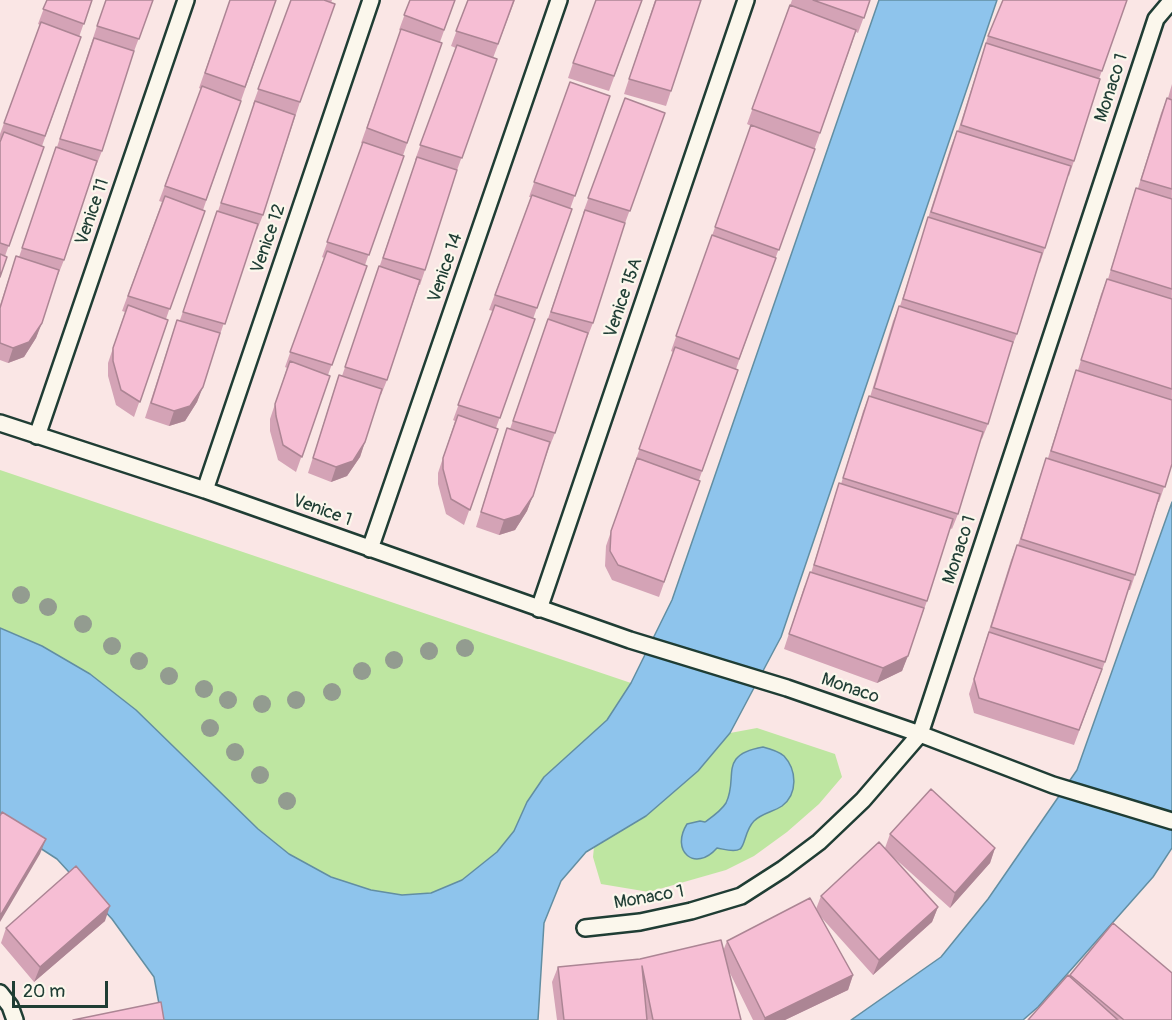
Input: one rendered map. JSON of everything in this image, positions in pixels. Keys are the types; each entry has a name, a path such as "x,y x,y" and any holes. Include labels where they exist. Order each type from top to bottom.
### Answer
{"lane":[{"name":"Venice 11","path":"37,436 186,0"},
{"name":"Venice 12","path":"205,490 371,0"},
{"name":"Venice 14","path":"370,549 559,0"},
{"name":"Venice 15A","path":"539,609 746,0"},
{"name":"Monaco 1","path":"585,928 640,922 691,911 741,896 819,842 863,800 920,734 1156,19 1172,0"},
{"name":"Venice 1","path":"0,423 205,490 630,640"},
{"name":"Monaco","path":"630,640 787,688 920,734 1053,785 1172,822"},
{"path":"0,993 10,1006 15,1020"}],"green space":[{"path":"0,470 631,683 607,720 575,749 527,802 514,831 497,852 462,880 431,893 402,895 371,890 331,877 288,854 258,829 136,710 90,674 42,646 0,628"},
{"path":"757,728 835,754 842,777 819,804 787,832 754,856 726,870 649,892 601,884 593,857 594,847 646,816 698,771 730,733"}],"water":[{"path":"879,0 997,0 781,637 730,733 698,771 646,816 586,852 561,881 544,923 538,1020 162,1020 154,977 112,919 57,859 0,822 0,628 42,646 90,674 136,710 258,829 289,854 331,877 371,890 402,895 431,893 462,880 497,852 514,831 527,802 544,777 607,720 631,683 672,600"},
{"path":"1172,502 1172,848 1153,877 1038,1007 1023,1020 851,1020 941,957 988,899 1077,770"},
{"path":"763,747 782,754 791,768 794,782 787,801 754,821 740,849 732,851 717,848 701,859 687,856 681,843 687,824 705,822 722,809 729,793 735,761 740,755"}],"building":[{"path":"47,0 92,0 84,24 43,9"},
{"path":"106,0 153,0 139,39 97,26"},
{"path":"230,0 276,0 245,87 205,73"},
{"path":"291,0 324,0 335,4 300,102 258,89"},
{"path":"410,0 455,0 444,30 404,15"},
{"path":"468,0 514,0 498,44 456,31"},
{"path":"596,0 642,0 614,76 573,63"},
{"path":"656,0 701,0 671,91 629,79"},
{"path":"813,0 870,0 864,18"},
{"path":"1003,0 1127,0 1102,71 988,36"},
{"path":"790,5 856,30 820,133 752,109"},
{"path":"41,22 81,37 45,136 4,123"},
{"path":"401,29 442,43 407,143 367,128"},
{"path":"94,38 134,51 102,151 60,139"},
{"path":"986,43 1100,79 1074,161 961,125"},
{"path":"457,45 497,59 462,158 420,145"},
{"path":"570,82 610,96 575,196 534,182"},
{"path":"202,86 241,101 206,200 165,186"},
{"path":"625,98 665,113 630,211 588,198"},
{"path":"1167,98 1172,100 1172,189 1141,180"},
{"path":"255,101 295,115 263,215 221,203"},
{"path":"751,125 815,149 779,250 715,227"},
{"path":"957,131 1071,166 1045,248 931,212"},
{"path":"4,132 44,147 9,246 0,243 0,142"},
{"path":"363,142 404,156 369,255 327,242"},
{"path":"56,147 97,161 64,260 22,248"},
{"path":"417,157 457,170 425,270 383,258"},
{"path":"1136,188 1172,199 1172,289 1111,270"},
{"path":"532,195 572,209 537,308 495,295"},
{"path":"165,196 205,211 170,309 128,296"},
{"path":"585,210 625,223 593,323 551,312"},
{"path":"217,211 258,224 225,324 183,312"},
{"path":"928,217 1042,253 1017,334 903,299"},
{"path":"712,235 776,258 739,359 676,336"},
{"path":"327,251 367,266 332,365 290,352"},
{"path":"0,254 7,257 0,277"},
{"path":"16,256 59,270 42,323 29,342 13,348 0,343 0,308"},
{"path":"379,266 420,280 387,380 345,367"},
{"path":"1107,279 1172,299 1172,389 1081,360"},
{"path":"128,305 168,320 140,402 121,390 113,361 113,348"},
{"path":"495,305 535,319 500,418 458,405"},
{"path":"899,306 1013,342 988,424 874,388"},
{"path":"548,319 588,333 555,433 513,421"},
{"path":"177,320 220,333 203,387 190,406 174,411 151,403"},
{"path":"675,347 738,370 702,471 639,449"},
{"path":"290,361 330,376 302,457 283,445 276,416 275,404"},
{"path":"1076,370 1172,400 1172,464 1165,487 1051,451"},
{"path":"339,375 382,389 365,442 353,461 336,467 313,458"},
{"path":"869,396 983,432 958,514 843,478"},
{"path":"458,415 498,429 470,510 451,499 443,469 443,458"},
{"path":"507,428 550,442 533,496 520,515 504,520 481,512"},
{"path":"637,458 700,481 664,582 618,565 610,551 611,531"},
{"path":"1046,458 1160,494 1135,575 1021,539"},
{"path":"839,483 953,519 927,601 814,565"},
{"path":"1017,545 1131,581 1105,662 991,627"},
{"path":"810,572 924,608 908,656 883,668 789,634"},
{"path":"989,632 1102,669 1079,730 979,698 974,679"},
{"path":"931,789 995,848 955,893 890,834"},
{"path":"2,812 46,839 0,916 0,816"},
{"path":"879,842 938,907 879,960 821,896"},
{"path":"76,866 110,906 40,967 6,928"},
{"path":"810,898 853,975 765,1018 727,941"},
{"path":"1113,923 1172,973 1172,1020 1124,1020 1070,975"},
{"path":"721,940 741,1020 653,1020 642,966 647,1020 564,1020 558,967 640,959"},
{"path":"1068,975 1118,1020 1028,1020"},
{"path":"161,1002 164,1020 73,1020"}]}
